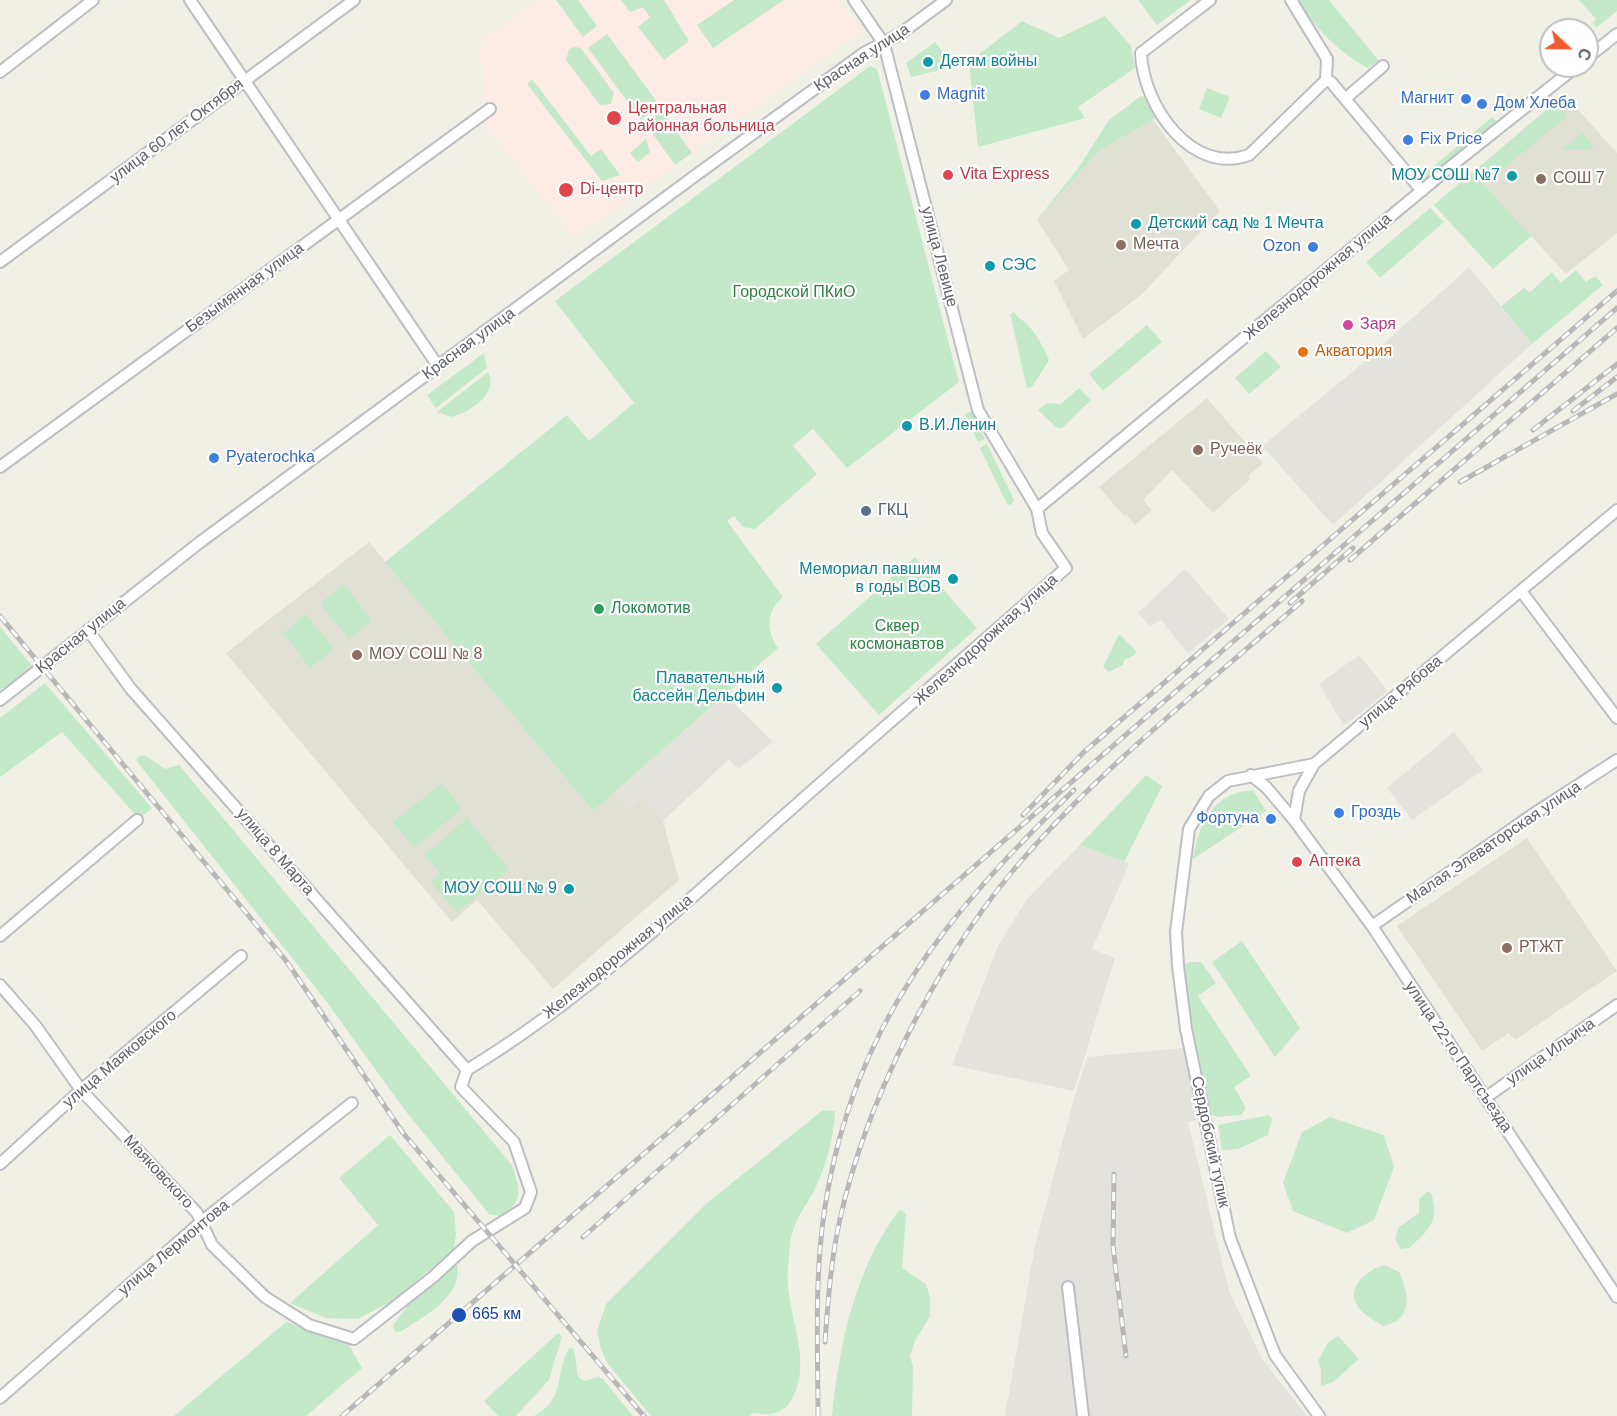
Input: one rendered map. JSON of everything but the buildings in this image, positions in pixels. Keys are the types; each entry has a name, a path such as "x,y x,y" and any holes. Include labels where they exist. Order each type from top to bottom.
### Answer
{"street":[{"path":"0,72 93,0"},
{"path":"190,0 438,366"},
{"name":"улица 60 лет Октября","path":"0,262 354,0"},
{"name":"улица Левице","path":"854,0 884,44 978,410 1037,509"},
{"name":"Красная улица","path":"0,700 199,543 438,366 854,60 884,44 946,0"},
{"path":"1210,0 1141,53 1141,64 1152,98 1169,125 1187,145 1225,159 1236,160 1249,155 1326,80 1327,59 1291,0"},
{"path":"1599,48 1617,34"},
{"path":"1346,99 1383,66"},
{"name":"Железнодорожная улица","path":"467,1070 497,1052 556,1008 668,919 1066,568 1042,533 1037,509 1562,78"},
{"path":"1326,80 1346,99 1422,191"},
{"name":"Безымянная улица","path":"0,467 490,109"},
{"name":"улица Рябова","path":"1185,848 1189,829 1209,796 1228,782 1251,775 1314,764 1617,510"},
{"path":"1521,591 1617,718"},
{"name":"улица 8 Марта","path":"88,630 131,689 467,1070"},
{"name":"Малая Элеваторская улица","path":"1372,926 1532,815 1617,760"},
{"path":"1294,820 1299,791 1314,764"},
{"name":"улица 22-го Партсъезда","path":"1251,775 1266,787 1294,820 1372,926 1616,1292"},
{"path":"0,936 137,820"},
{"name":"Сердобский тупик","path":"1185,848 1176,932 1178,966 1186,1029 1230,1238 1275,1355 1318,1416"},
{"name":"улица Маяковского","path":"0,1164 81,1090 241,956"},
{"name":"Маяковского","path":"0,985 35,1025 81,1090 197,1213 212,1245 265,1298 309,1325 354,1339 433,1277 472,1241 525,1208 531,1192 514,1142 461,1086 467,1070"},
{"name":"улица Ильича","path":"1485,1098 1617,1005"},
{"name":"улица Лермонтова","path":"0,1398 201,1222 352,1103"},
{"path":"1068,1287 1083,1416"}],"shaded area":[{"name":"Центральная районная больница","path":"538,0 838,0 861,31 575,238 483,122 493,113 487,104 478,43"},
{"name":"СОШ 7","path":"1560,98 1567,107 1572,103 1617,153 1617,233 1566,274 1531,236 1493,269 1434,205"},
{"name":"Мечта","path":"1153,120 1220,211 1141,295 1083,339 1054,281 1069,270 1037,220 1099,151"},
{"path":"1469,267 1532,344 1333,525 1262,446 1356,369"},
{"name":"Ручеёк","path":"1207,398 1263,463 1249,475 1250,479 1213,513 1172,470 1143,500 1152,510 1135,525 1099,487"},
{"path":"369,542 593,811 613,793 628,809 642,796 663,821 679,880 553,989 477,900 452,922 226,653"},
{"path":"1185,569 1229,619 1188,653 1161,620 1150,626 1138,613"},
{"path":"1359,655 1388,691 1344,726 1319,684"},
{"path":"725,695 773,742 738,769 729,759 663,821 642,796 628,809 613,793"},
{"path":"1454,732 1483,770 1412,820 1387,788"},
{"name":"РТЖТ","path":"1527,838 1617,971 1515,1040 1509,1033 1482,1051 1397,926"},
{"path":"1080,845 1129,864 1092,949 1115,958 1074,1091 952,1065 998,946 1027,899"},
{"path":"1184,1048 1197,1120 1188,1122 1229,1291 1262,1359 1307,1416 1005,1416 1035,1246 1087,1057"}],"green space":[{"path":"556,0 578,0 597,26 583,37"},
{"path":"621,0 664,0 689,41 664,60 638,27 650,17 643,7 630,12"},
{"path":"734,0 784,0 713,48 697,25"},
{"path":"1138,0 1191,0 1157,25"},
{"path":"1297,0 1329,0 1379,61 1367,68 1346,54 1319,29"},
{"path":"1579,0 1617,0 1617,11 1599,26 1599,18 1595,18"},
{"path":"1105,16 1131,46 1135,68 1078,107 1085,118 978,147 969,62 1022,21 1059,38"},
{"path":"607,34 660,106 641,120 588,48"},
{"path":"935,42 946,56 948,68 911,77 906,63"},
{"path":"581,48 614,93 611,104 600,105 566,60 569,49"},
{"name":"Городской ПКиО","path":"870,66 877,69 959,382 847,468 813,429 793,446 817,474 755,529 743,527 734,516 727,521 783,597 773,608 770,621 771,635 778,648 593,811 385,562 567,415 589,441 634,403 555,301"},
{"path":"532,79 591,156 601,149 620,175 602,181 527,84"},
{"path":"1207,88 1230,97 1221,118 1199,109"},
{"path":"1141,96 1147,97 1156,113 1153,120 1099,151 1037,220 1079,167 1109,120"},
{"path":"1556,102 1568,116 1489,180 1478,168"},
{"path":"662,111 692,153 675,165 645,123"},
{"path":"1492,117 1496,121 1424,181 1421,177"},
{"path":"1583,133 1594,147 1561,150"},
{"path":"646,139 650,152 638,162 630,153"},
{"path":"1472,172 1531,236 1493,269 1434,205"},
{"path":"1430,208 1444,222 1380,278 1366,262"},
{"path":"1576,270 1586,282 1595,276 1603,285 1532,344 1501,306 1524,288 1530,292 1552,272 1561,283"},
{"path":"1014,312 1034,332 1049,360 1032,387 1027,388 1010,314"},
{"path":"1147,325 1162,342 1103,391 1089,374"},
{"path":"1266,351 1281,367 1249,394 1235,378"},
{"path":"484,353 487,368 436,408 427,395"},
{"path":"488,372 491,380 490,388 473,407 451,417 437,412"},
{"path":"1079,388 1091,400 1062,428 1057,428 1038,410 1047,403 1061,404"},
{"path":"972,411 985,439 978,442 965,414"},
{"path":"987,444 1014,500 1011,505 1007,504 980,448"},
{"name":"Сквер космонавтов","path":"915,557 977,628 879,715 816,644"},
{"path":"344,584 372,621 349,639 320,603"},
{"path":"306,614 334,649 310,668 283,633"},
{"path":"0,627 33,667 0,690"},
{"path":"1119,634 1136,651 1135,655 1124,660 1123,665 1109,672 1103,667"},
{"path":"45,683 152,808 139,819 62,732 0,777 0,718"},
{"path":"145,755 165,769 179,765 512,1165 518,1194 517,1200 508,1211 500,1216 489,1214 404,1109 326,1001 136,760 139,756"},
{"path":"1146,775 1162,786 1124,862 1080,845"},
{"path":"442,783 462,809 414,848 393,822"},
{"path":"1253,790 1266,811 1193,859 1199,834 1210,812 1228,797 1239,792"},
{"path":"467,818 509,869 457,913 431,882 440,873 425,855"},
{"path":"1242,941 1300,1028 1275,1057 1212,962"},
{"path":"1201,962 1216,983 1198,996 1251,1076 1234,1087 1246,1108 1241,1115 1217,1117 1211,1114 1182,965"},
{"path":"823,1110 835,1111 829,1152 814,1191 796,1223 790,1245 788,1286 800,1355 798,1382 791,1401 782,1410 772,1414 651,1416 607,1363 600,1346 597,1331 606,1304 707,1203"},
{"path":"1269,1115 1272,1118 1268,1135 1238,1149 1222,1150 1218,1125"},
{"path":"1330,1117 1384,1135 1394,1167 1374,1220 1347,1233 1293,1211 1283,1183 1302,1132"},
{"path":"390,1135 454,1212 456,1234 454,1249 394,1300 358,1319 326,1318 290,1303 378,1225 339,1178"},
{"path":"1428,1191 1431,1193 1434,1211 1431,1224 1409,1248 1400,1249 1395,1238 1399,1227 1419,1213 1419,1199"},
{"path":"899,1210 906,1215 902,1268 926,1284 930,1298 930,1316 915,1341 910,1356 913,1367 912,1416 832,1416 839,1362 860,1282 884,1233"},
{"path":"457,1263 458,1275 455,1286 441,1304 402,1331 395,1332 393,1325 414,1297"},
{"path":"1385,1265 1399,1272 1407,1297 1404,1312 1400,1318 1383,1326 1359,1308 1354,1298 1354,1291 1360,1279 1372,1270"},
{"path":"286,1322 348,1343 362,1368 306,1416 174,1416"},
{"path":"558,1333 562,1336 549,1380 516,1416 498,1416 484,1401"},
{"path":"1338,1336 1359,1359 1333,1382 1321,1386 1321,1370 1318,1361 1328,1342"},
{"path":"569,1348 574,1349 578,1377 584,1381 598,1377 603,1379 633,1416 534,1416 544,1409 556,1393"}],"railway":[{"path":"1023,815 1084,752 1617,291"},
{"path":"342,1416 1617,308"},
{"path":"1350,560 1617,328"},
{"path":"1533,430 1617,364"},
{"path":"1573,411 1617,377"},
{"path":"1460,482 1617,394"},
{"path":"1290,603 1353,548"},
{"path":"825,1342 834,1249 852,1174 867,1128 885,1082 907,1037 930,992 956,950 1011,873 1078,800 1151,732 1302,601"},
{"path":"0,616 287,962 403,1133 644,1416"},
{"path":"818,1416 817,1312 819,1259 825,1207 839,1142 858,1082 883,1028 912,977 947,929 985,882 1074,790"},
{"path":"583,1237 860,991"},
{"path":"1114,1174 1113,1246 1126,1356"}],"place":[{"name":"Детям войны","path":"928,62"},
{"name":"Magnit","path":"925,95"},
{"name":"Магнит","path":"1466,99"},
{"name":"Дом Хлеба","path":"1482,104"},
{"name":"Центральная районная больница","path":"614,118"},
{"name":"Fix Price","path":"1408,140"},
{"name":"Vita Express","path":"948,175"},
{"name":"МОУ СОШ №7","path":"1512,176"},
{"name":"СОШ 7","path":"1541,179"},
{"name":"Di-центр","path":"566,190"},
{"name":"Детский сад № 1 Мечта","path":"1136,224"},
{"name":"Мечта","path":"1121,245"},
{"name":"Ozon","path":"1313,247"},
{"name":"СЭС","path":"990,266"},
{"name":"Заря","path":"1348,325"},
{"name":"Акватория","path":"1303,352"},
{"name":"В.И.Ленин","path":"907,426"},
{"name":"Ручеёк","path":"1198,450"},
{"name":"Pyaterochka","path":"214,458"},
{"name":"ГКЦ","path":"866,511"},
{"name":"Мемориал павшим в годы ВОВ","path":"953,579"},
{"name":"Локомотив","path":"599,609"},
{"name":"МОУ СОШ № 8","path":"357,655"},
{"name":"Плавательный бассейн Дельфин","path":"777,688"},
{"name":"Гроздь","path":"1339,813"},
{"name":"Фортуна","path":"1271,819"},
{"name":"Аптека","path":"1297,862"},
{"name":"МОУ СОШ № 9","path":"569,889"},
{"name":"РТЖТ","path":"1507,948"},
{"name":"665 км","path":"459,1315"}]}
